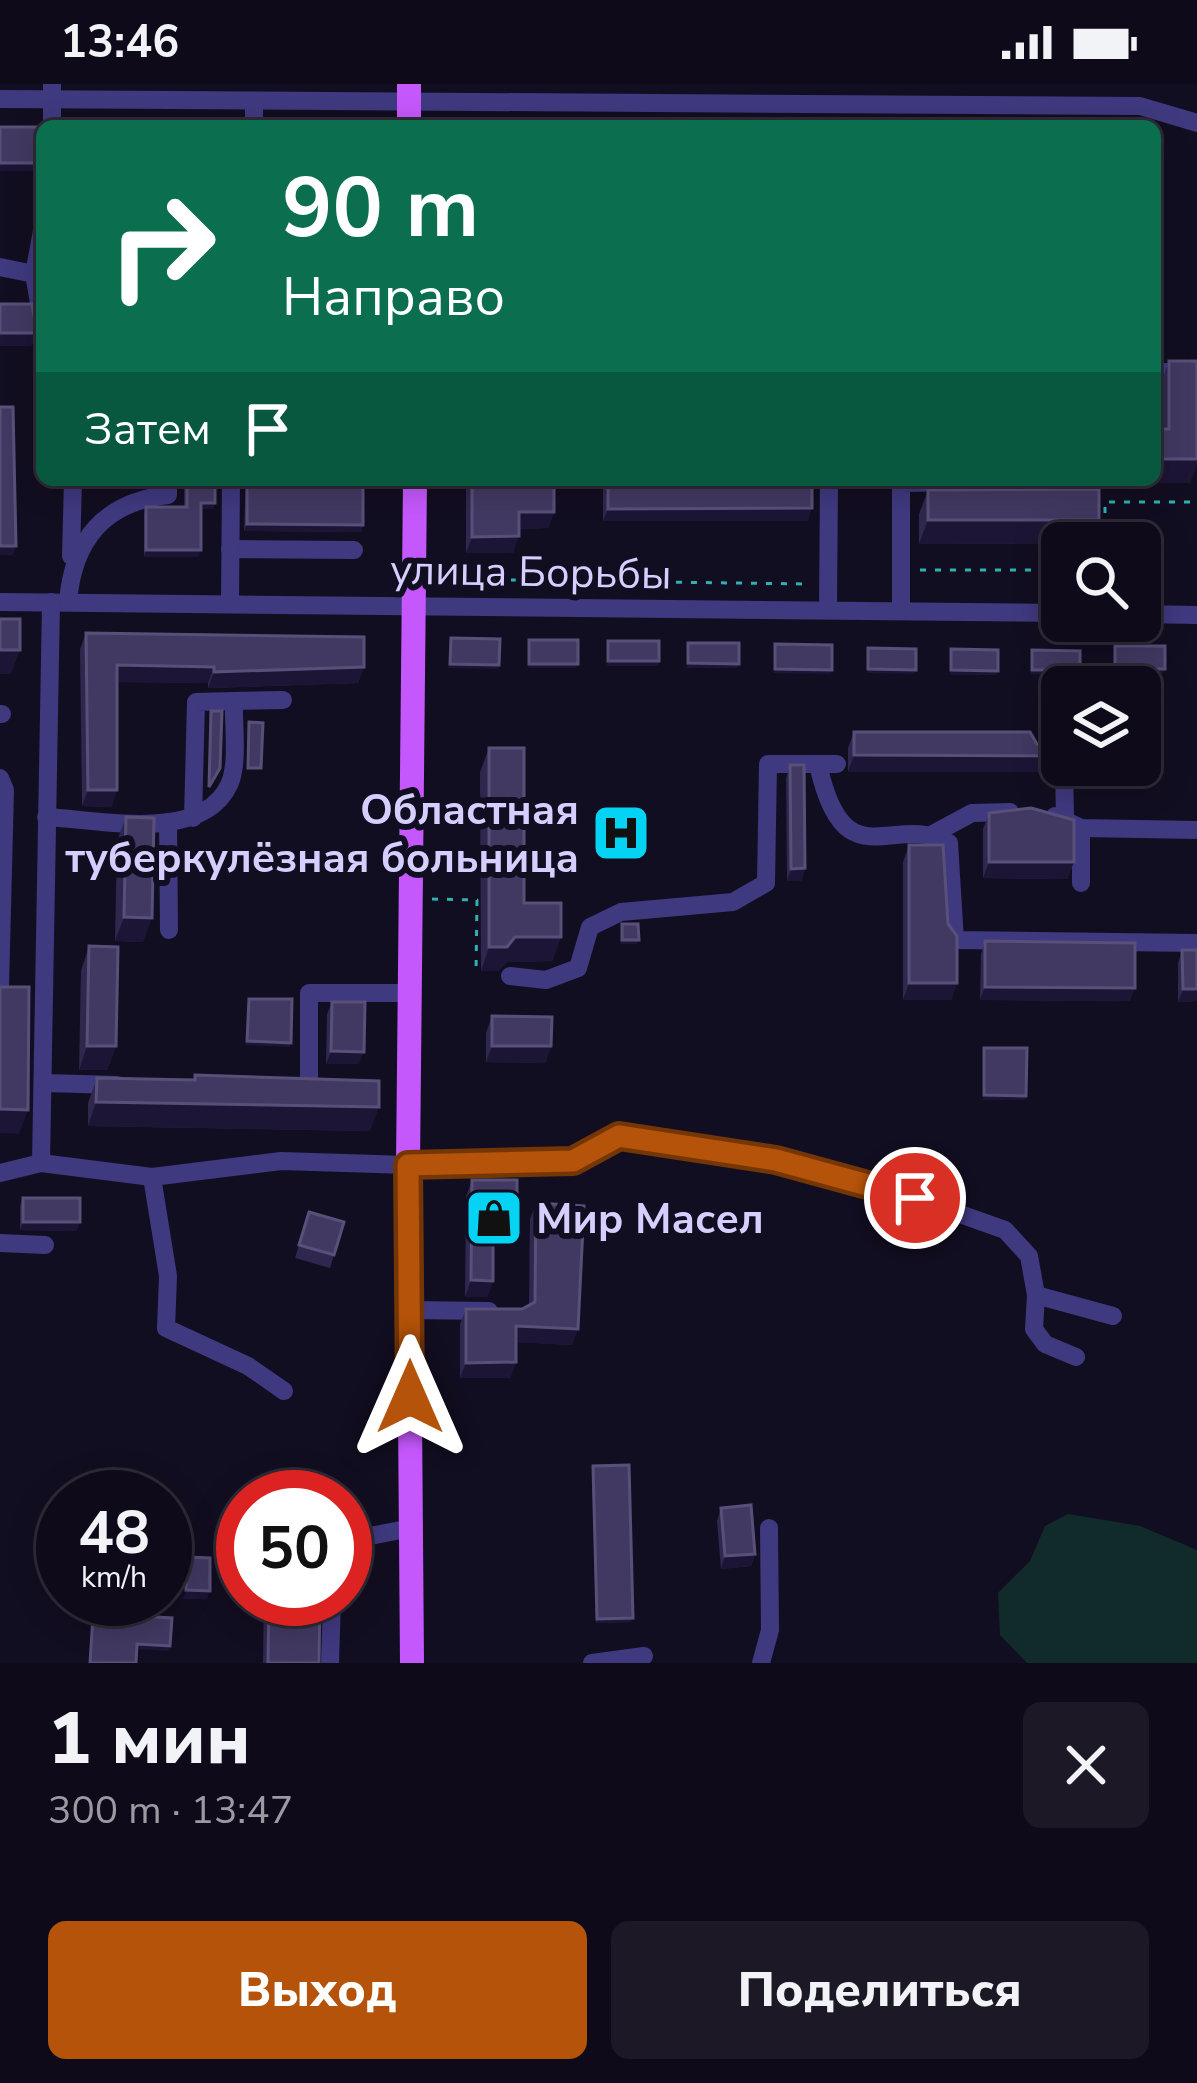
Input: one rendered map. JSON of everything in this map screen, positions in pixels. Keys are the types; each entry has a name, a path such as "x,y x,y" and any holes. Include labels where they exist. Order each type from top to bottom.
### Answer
{"main road":[{"path":"412,1663 408,1165 415,486"}],"street":[{"path":"0,99 52,92 254,101 357,93 410,104 507,93 883,94 1140,106 1197,124"},
{"path":"254,101 254,120"},
{"path":"36,264 36,285"},
{"path":"0,267 34,274"},
{"path":"1161,372 1197,372"},
{"path":"71,566 74,486"},
{"path":"40,1163 46,817 59,602 85,536 112,511 168,495 168,486"},
{"path":"230,603 231,486"},
{"path":"828,610 829,486"},
{"path":"901,486 901,611"},
{"path":"230,549 354,550"},
{"name":"улица Борьбы","path":"0,602 1041,613"},
{"path":"1161,614 1197,615"},
{"path":"193,818 196,702 283,700"},
{"path":"46,817 169,822 193,818 218,800 231,782 233,701"},
{"path":"510,976 546,980 578,968 590,927 621,912 733,902 766,884 768,764 827,764 824,794 841,821 860,836 892,839 933,834 972,813 1025,811 1073,823 1197,830"},
{"path":"0,778 5,790 0,987"},
{"path":"1066,786 1081,883"},
{"path":"169,822 169,930"},
{"path":"933,834 954,850 955,940 1197,943"},
{"path":"4,891 44,891"},
{"path":"265,1087 309,1087 310,993 410,993"},
{"path":"44,1084 132,1085"},
{"path":"0,1173 40,1163 152,1178 281,1161 408,1165 573,1161 619,1136 776,1160 870,1182 1005,1230 1029,1256 1036,1295 1034,1329 1045,1344 1076,1357"},
{"path":"152,1178 168,1276 166,1328 248,1366 284,1391"},
{"path":"0,1243 45,1245"},
{"path":"1036,1295 1113,1316"},
{"path":"410,1310 518,1311"},
{"path":"372,1536 411,1528"},
{"path":"761,1663 770,1630 769,1528"},
{"path":"331,1663 332,1626"},
{"path":"592,1663 644,1656"}],"path":[{"path":"1105,522 1105,502 1197,502"},
{"path":"901,570 1041,570"},
{"path":"416,579 828,584"},
{"path":"412,899 477,900 476,973"}],"green space":[{"path":"1068,1514 1140,1526 1197,1550 1197,1663 1027,1663 1000,1635 998,1593 1030,1561 1045,1526"}],"building":[{"path":"0,127 36,127 36,163 0,163"},
{"path":"0,304 32,304 36,333 0,333"},
{"path":"1169,361 1197,361 1197,459 1161,459 1161,429 1169,429"},
{"path":"0,407 13,407 16,546 0,546"},
{"path":"187,486 215,486 215,503 201,503 201,550 146,550 146,507 187,507"},
{"path":"247,486 363,486 363,525 247,524"},
{"path":"472,486 554,486 554,512 519,512 519,536 472,537"},
{"path":"608,486 812,486 812,508 608,509"},
{"path":"1099,489 1099,520 928,520 928,490"},
{"path":"0,619 20,619 20,650 0,650"},
{"path":"86,633 364,637 364,667 214,672 214,667 117,665 117,790 88,790"},
{"path":"451,638 500,639 499,665 450,664"},
{"path":"529,640 578,640 578,664 529,664"},
{"path":"608,641 659,641 659,661 608,661"},
{"path":"688,643 739,643 739,664 688,663"},
{"path":"775,644 832,645 832,670 775,669"},
{"path":"1115,646 1165,646 1165,669 1115,666"},
{"path":"868,648 916,649 916,670 868,669"},
{"path":"951,649 998,650 998,671 951,670"},
{"path":"1032,650 1080,651 1080,666 1032,670"},
{"path":"211,711 222,711 220,768 209,787"},
{"path":"249,722 263,723 261,768 248,768"},
{"path":"854,732 1030,732 1041,744 1041,756 854,755"},
{"path":"489,748 524,748 524,903 561,903 561,937 515,937 507,947 489,947"},
{"path":"790,765 804,765 805,868 791,869"},
{"path":"1031,808 1074,820 1074,862 989,862 989,813"},
{"path":"126,817 154,818 152,918 124,917"},
{"path":"909,845 943,845 948,924 957,936 957,983 909,983"},
{"path":"622,924 638,924 639,940 622,940"},
{"path":"985,941 1135,943 1135,988 985,987"},
{"path":"89,946 118,947 116,1046 87,1046"},
{"path":"1182,950 1197,950 1197,989 1183,989"},
{"path":"0,987 29,987 28,1110 0,1109"},
{"path":"249,999 292,999 291,1043 247,1041"},
{"path":"332,1002 365,1002 364,1052 331,1051"},
{"path":"492,1016 552,1017 551,1046 492,1046"},
{"path":"984,1048 1027,1048 1026,1096 984,1095"},
{"path":"195,1075 379,1081 379,1107 96,1102 97,1078 195,1080"},
{"path":"472,1180 517,1180 517,1210 493,1210 493,1281 471,1280"},
{"path":"23,1198 80,1198 80,1222 23,1222"},
{"path":"536,1203 584,1206 578,1329 516,1326 516,1362 466,1363 466,1309 522,1309 535,1302"},
{"path":"309,1212 344,1222 334,1255 299,1245"},
{"path":"629,1465 633,1618 597,1619 593,1466"},
{"path":"751,1505 755,1554 725,1556 721,1508"},
{"path":"192,1557 210,1558 210,1591 192,1590"},
{"path":"92,1626 171,1626 170,1646 137,1644 136,1663 90,1663"},
{"path":"269,1626 320,1626 319,1663 268,1663"}],"place":[{"name":"Областная туберкулёзная больница","path":"621,833"},
{"name":"Мир Масел","path":"494,1218"}],"route":[{"path":"410,1397 408,1165 573,1161 619,1136 776,1160 915,1198"}]}
